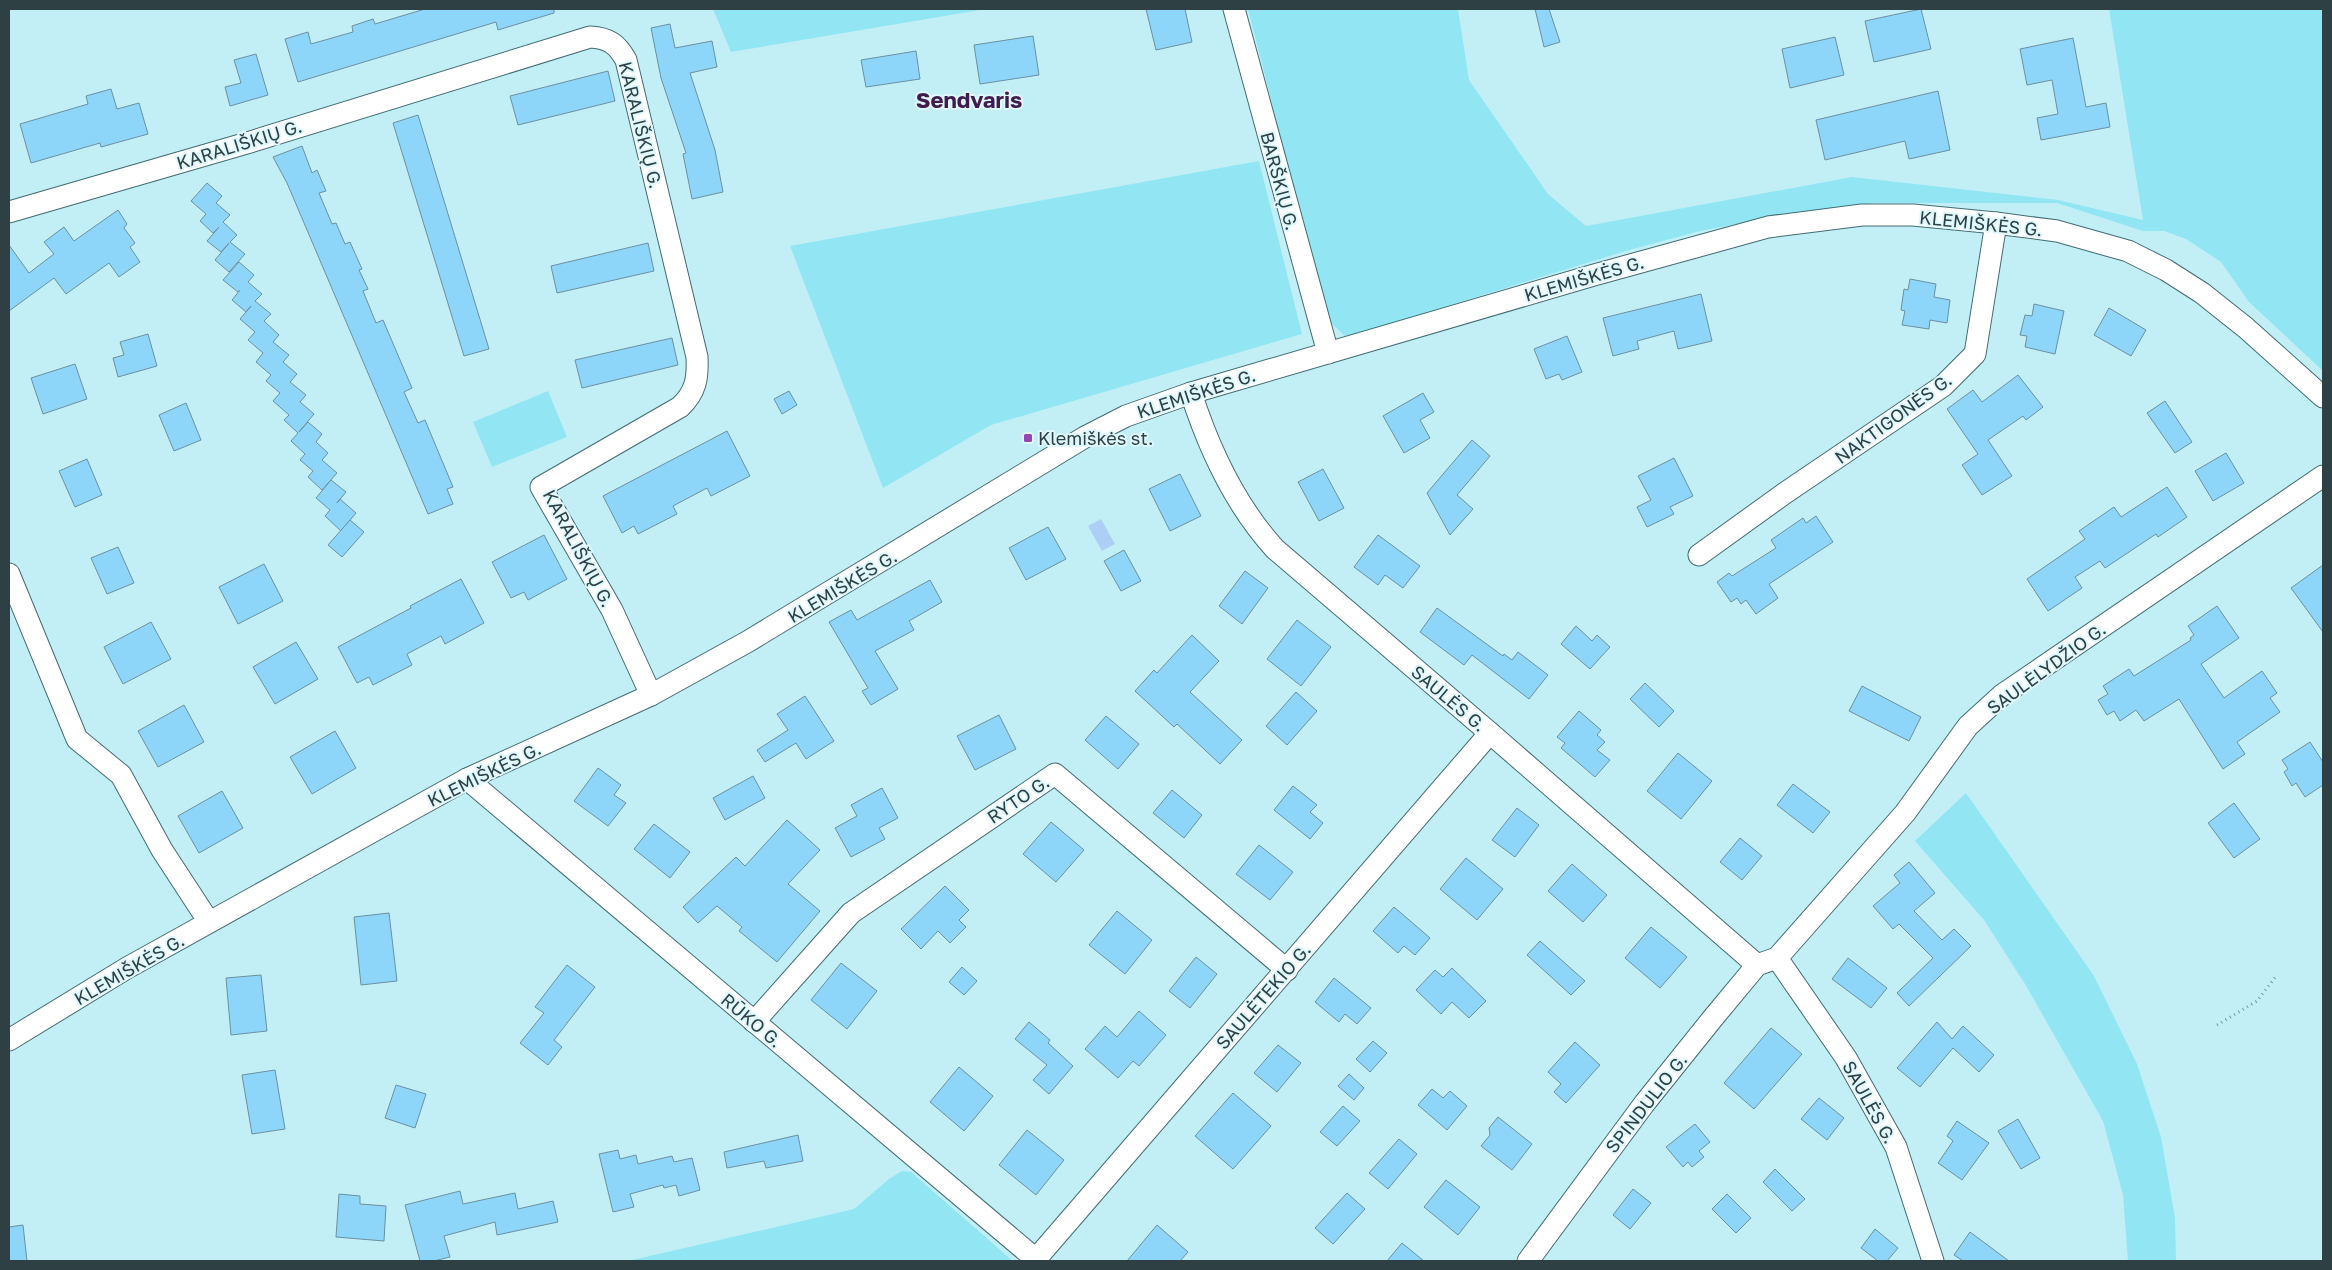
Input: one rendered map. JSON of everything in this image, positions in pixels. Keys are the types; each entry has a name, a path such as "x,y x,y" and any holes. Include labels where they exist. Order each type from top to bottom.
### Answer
{"street":[{"name":"BARŠKIŲ G.","path":"1234,9 1328,353"},
{"name":"KARALIŠKIŲ G.","path":"9,212 247,143 590,37 612,41 620,48 626,60 697,357 698,374 691,396 680,407 541,487 612,610 651,695"},
{"name":"KLEMIŠKĖS G.","path":"9,1040 127,968 467,779 651,695 747,642 1085,437 1126,416 1191,393 1594,275 1768,227 1862,215 1913,215 1996,223 2057,232 2119,249 2166,270 2202,293 2246,328 2323,397"},
{"name":"NAKTIGONĖS G.","path":"1699,555 1785,493 1943,386 1974,354 1996,223"},
{"name":"SAULĖS G.","path":"1191,393 1201,424 1219,463 1254,527 1275,549 1490,733 1757,966"},
{"name":"SAULĖLYDŽIO G.","path":"1777,958 1905,813 1968,726 2002,695 2323,476"},
{"path":"9,574 78,738 121,775 162,850 209,922"},
{"name":"SAULĖTEKIO G.","path":"1037,1260 1490,733"},
{"name":"RYTO G.","path":"754,1022 851,913 1055,774 1286,970"},
{"name":"RŪKO G.","path":"467,779 1037,1260"},
{"name":"SAULĖS G.","path":"1777,958 1846,1058 1896,1148 1933,1261"},
{"name":"SPINDULIO G.","path":"1528,1261 1644,1104 1757,966 1777,958"}],"path":[{"path":"2217,1025 2257,1001 2277,974"}],"shaded area":[{"path":"713,9 986,9 731,52"},
{"path":"1248,9 1458,9 1469,80 1548,194 1586,226 1852,177 2058,200 2143,220 2109,9 2323,9 2323,371 2249,302 2221,262 2186,239 2164,231 2143,231 2057,203 1873,203 1789,214 1700,231 1626,251 1346,337 1327,319"},
{"path":"1259,161 1302,334 991,425 883,488 790,246"},
{"path":"548,391 567,437 492,467 473,422"},
{"path":"1101,519 1115,544 1102,551 1088,526"},
{"path":"1966,793 2094,976 2137,1064 2161,1137 2175,1218 2176,1261 2128,1261 2123,1195 2103,1121 2025,984 1984,920 1915,841"},
{"path":"902,1171 911,1172 1013,1261 628,1261 854,1209 889,1179"}],"building":[{"path":"425,9 554,9 554,13 498,30 496,22 298,82 285,39 308,32 311,44 353,32 352,26 373,19 375,24"},
{"path":"1146,9 1185,9 1192,42 1156,50"},
{"path":"1535,9 1549,9 1560,42 1544,47"},
{"path":"1921,9 1931,49 1874,62 1865,21"},
{"path":"670,24 675,48 712,41 717,67 690,73 715,150 723,192 692,199 683,154 686,153 661,78 651,28"},
{"path":"1033,36 1039,75 980,84 974,45"},
{"path":"1835,37 1844,75 1790,88 1782,49"},
{"path":"2073,38 2086,107 2106,103 2110,127 2041,140 2037,118 2058,114 2052,80 2027,85 2020,49"},
{"path":"916,51 920,79 866,87 861,60"},
{"path":"256,54 268,95 230,106 225,87 241,83 234,60"},
{"path":"608,71 615,101 518,125 510,96"},
{"path":"111,89 117,109 139,103 148,134 101,147 100,143 31,163 20,124 88,104 86,96"},
{"path":"1938,91 1950,150 1909,159 1905,141 1825,160 1816,120"},
{"path":"418,115 489,349 464,356 393,123"},
{"path":"302,146 312,173 317,170 326,191 319,193 332,224 336,223 345,244 350,242 362,269 359,270 368,289 363,291 376,323 383,320 412,388 404,392 418,423 425,420 453,487 447,489 453,504 428,514 287,183 273,157"},
{"path":"207,183 222,196 216,203 230,215 223,222 237,235 230,242 245,254 229,272 215,260 229,243 221,252 207,241 219,227 213,233 200,221 206,214 191,201"},
{"path":"118,210 127,224 124,228 135,243 130,247 140,262 119,277 109,263 66,294 54,278 9,311 9,245 29,273 54,254 44,242 64,227 74,241"},
{"path":"648,243 654,271 557,293 551,266"},
{"path":"239,262 254,275 248,282 262,294 255,301 271,314 264,321 279,335 273,342 289,355 283,362 297,374 290,382 306,395 300,402 314,414 299,432 308,422 322,434 316,442 328,453 322,460 337,473 322,490 308,477 313,471 300,460 305,454 291,441 298,433 284,420 289,415 273,401 280,393 266,381 271,375 256,362 263,353 248,340 255,332 240,319 246,312 232,300 240,290 238,292 223,280"},
{"path":"1910,279 1936,284 1934,297 1950,300 1947,323 1930,320 1929,329 1902,325 1905,311 1901,310 1904,289 1908,290"},
{"path":"1701,294 1712,341 1678,349 1674,331 1637,341 1639,349 1613,356 1603,318"},
{"path":"2034,304 2064,311 2055,354 2025,347 2027,336 2020,335 2025,315 2032,316"},
{"path":"2109,308 2146,330 2131,356 2094,335"},
{"path":"148,334 157,366 118,377 113,358 124,355 120,342"},
{"path":"1567,336 1582,372 1562,380 1559,374 1546,379 1534,349"},
{"path":"672,338 678,365 582,388 575,360"},
{"path":"75,364 87,399 43,414 31,378"},
{"path":"2018,375 2043,407 2026,420 2023,416 1988,440 2012,476 1982,495 1962,465 1978,454 1947,409 1973,390 1982,402"},
{"path":"789,391 797,405 782,414 774,399"},
{"path":"1423,393 1434,412 1420,420 1430,438 1404,453 1383,416"},
{"path":"2165,401 2192,442 2175,453 2147,413"},
{"path":"186,403 201,440 174,451 159,415"},
{"path":"727,431 750,476 711,496 707,488 673,506 677,514 638,534 634,526 622,533 603,496"},
{"path":"1472,440 1490,456 1457,495 1473,509 1450,535 1427,493"},
{"path":"2226,453 2244,483 2213,501 2195,471"},
{"path":"1674,458 1693,496 1670,507 1674,514 1647,527 1637,507 1651,500 1638,476"},
{"path":"87,459 102,495 75,507 59,471"},
{"path":"1323,469 1344,508 1319,521 1298,482"},
{"path":"1180,474 1201,516 1170,531 1149,489"},
{"path":"331,480 346,492 340,499 356,513 341,531 325,516 330,510 316,498"},
{"path":"2167,487 2187,517 2158,537 2156,534 2105,568 2100,561 2075,577 2082,588 2048,611 2027,579 2085,539 2079,531 2114,507 2121,517"},
{"path":"1816,516 1833,542 1769,584 1778,598 1756,614 1746,600 1741,604 1737,598 1731,602 1717,582 1729,573 1732,576 1776,548 1771,540 1803,518 1806,523"},
{"path":"350,520 364,532 342,557 328,545"},
{"path":"1048,527 1066,559 1026,580 1009,548"},
{"path":"544,535 567,579 528,600 524,592 511,598 492,562"},
{"path":"1378,535 1420,566 1403,588 1385,575 1378,585 1354,567"},
{"path":"118,547 134,583 107,594 91,558"},
{"path":"1124,550 1141,581 1121,591 1104,561"},
{"path":"264,564 283,601 238,624 219,587"},
{"path":"2323,565 2323,632 2291,588"},
{"path":"1245,571 1268,588 1242,624 1219,606"},
{"path":"461,579 484,623 445,644 441,636 407,654 412,665 373,685 369,677 357,683 338,647"},
{"path":"930,580 942,602 909,621 914,630 875,651 898,689 871,705 862,691 868,688 829,622 851,610 857,620"},
{"path":"2217,606 2239,638 2201,664 2224,698 2262,671 2277,693 2270,698 2280,712 2237,742 2245,754 2223,769 2179,699 2144,721 2136,710 2120,721 2114,711 2107,715 2098,700 2108,694 2103,686 2129,669 2134,676 2191,640 2190,638 2194,635 2188,626"},
{"path":"1437,608 1503,656 1504,654 1512,660 1518,652 1548,675 1529,699 1472,655 1464,665 1420,632"},
{"path":"1297,620 1331,647 1301,686 1267,659"},
{"path":"151,622 171,659 123,684 104,647"},
{"path":"1576,626 1592,641 1597,635 1610,647 1590,669 1561,644"},
{"path":"1192,635 1219,661 1190,692 1242,740 1220,764 1177,724 1174,727 1135,691 1154,670 1157,673"},
{"path":"296,642 318,679 275,704 253,667"},
{"path":"1645,683 1674,711 1659,727 1630,699"},
{"path":"1862,686 1921,717 1909,741 1849,711"},
{"path":"1296,692 1317,711 1287,745 1266,726"},
{"path":"805,696 834,741 806,759 796,743 765,762 757,750 788,730 777,714"},
{"path":"184,705 204,742 158,767 138,731"},
{"path":"1579,711 1601,730 1597,735 1605,742 1597,750 1610,760 1595,777 1561,748 1565,743 1557,737"},
{"path":"999,715 1016,749 975,770 957,736"},
{"path":"1106,716 1139,744 1118,769 1085,740"},
{"path":"335,731 356,768 312,794 290,757"},
{"path":"2310,742 2323,762 2323,785 2305,797 2296,783 2292,786 2284,772 2288,769 2282,760"},
{"path":"1678,753 1712,781 1681,819 1647,791"},
{"path":"598,768 621,785 614,795 626,803 608,826 574,801"},
{"path":"753,776 765,798 725,820 713,798"},
{"path":"1793,784 1830,812 1813,833 1777,805"},
{"path":"1293,786 1317,805 1310,812 1323,823 1310,839 1274,810"},
{"path":"882,788 898,818 879,828 885,839 851,857 835,828 857,816 851,805"},
{"path":"1172,790 1202,815 1184,838 1153,813"},
{"path":"222,791 243,828 199,853 178,816"},
{"path":"2234,803 2260,839 2234,858 2208,823"},
{"path":"1517,808 1539,825 1515,857 1492,840"},
{"path":"787,820 820,850 788,884 820,911 777,962 739,931 742,927 717,906 698,923 683,907 736,857 745,866"},
{"path":"1051,822 1084,850 1056,882 1023,854"},
{"path":"654,824 690,852 670,878 634,849"},
{"path":"1740,838 1762,856 1742,880 1720,862"},
{"path":"1259,845 1293,872 1270,900 1236,874"},
{"path":"1466,858 1503,889 1477,920 1440,889"},
{"path":"1909,862 1935,893 1914,911 1942,940 1954,929 1971,946 1909,1006 1897,993 1933,958 1899,924 1893,929 1873,906 1900,883 1894,875"},
{"path":"1572,864 1607,895 1583,922 1548,891"},
{"path":"945,886 969,910 959,920 966,927 950,943 938,931 921,949 901,929"},
{"path":"1394,907 1430,938 1415,955 1404,946 1398,953 1373,931"},
{"path":"1117,911 1152,940 1125,974 1089,945"},
{"path":"389,913 397,981 361,985 354,917"},
{"path":"1651,927 1687,957 1660,988 1625,958"},
{"path":"1540,941 1585,981 1571,995 1527,955"},
{"path":"1196,957 1217,974 1190,1008 1169,991"},
{"path":"1848,958 1887,988 1871,1008 1832,979"},
{"path":"841,963 877,991 847,1029 811,1000"},
{"path":"567,965 595,987 554,1040 562,1047 548,1065 520,1043 544,1013 535,1007"},
{"path":"962,967 977,981 964,995 949,982"},
{"path":"1452,968 1486,1001 1469,1018 1452,1002 1441,1014 1416,990 1435,970 1443,977"},
{"path":"261,975 267,1031 231,1035 226,978"},
{"path":"1334,978 1371,1008 1357,1024 1345,1014 1339,1022 1315,1002"},
{"path":"1139,1011 1166,1035 1139,1066 1133,1061 1118,1078 1085,1049 1105,1026 1117,1037"},
{"path":"1029,1022 1050,1040 1048,1043 1073,1066 1049,1094 1033,1080 1047,1065 1015,1039"},
{"path":"1937,1022 1952,1039 1963,1026 1994,1055 1979,1072 1953,1048 1920,1087 1897,1068"},
{"path":"1771,1028 1802,1054 1754,1109 1724,1083"},
{"path":"1373,1041 1387,1053 1370,1072 1356,1059"},
{"path":"1575,1042 1600,1065 1566,1103 1554,1092 1561,1084 1548,1072"},
{"path":"1278,1045 1301,1063 1277,1092 1254,1073"},
{"path":"959,1067 993,1096 964,1131 930,1102"},
{"path":"275,1070 285,1129 252,1134 242,1075"},
{"path":"1349,1074 1364,1088 1354,1100 1338,1086"},
{"path":"396,1085 426,1094 415,1128 385,1118"},
{"path":"1432,1089 1443,1098 1450,1091 1467,1106 1447,1130 1418,1105"},
{"path":"1233,1093 1271,1126 1233,1169 1195,1136"},
{"path":"1819,1098 1844,1118 1827,1140 1801,1119"},
{"path":"1343,1106 1360,1121 1337,1146 1320,1132"},
{"path":"1498,1117 1532,1144 1512,1170 1481,1146 1490,1135 1489,1128"},
{"path":"2018,1119 2040,1158 2021,1169 1998,1131"},
{"path":"1957,1121 1989,1143 1962,1180 1938,1163 1953,1141 1947,1136"},
{"path":"1695,1124 1710,1142 1699,1151 1704,1157 1692,1167 1688,1162 1683,1167 1666,1147"},
{"path":"1027,1130 1064,1160 1036,1195 999,1165"},
{"path":"798,1135 803,1161 766,1168 764,1161 727,1168 724,1152"},
{"path":"1399,1139 1417,1154 1388,1189 1369,1173"},
{"path":"618,1150 620,1159 636,1155 638,1164 672,1156 674,1162 692,1158 700,1190 679,1196 676,1185 664,1188 663,1185 630,1194 634,1207 613,1212 599,1154"},
{"path":"1775,1169 1805,1199 1792,1211 1763,1182"},
{"path":"1446,1180 1480,1207 1458,1235 1424,1207"},
{"path":"1633,1189 1651,1203 1630,1229 1613,1215"},
{"path":"460,1191 463,1204 515,1193 518,1209 553,1201 558,1222 497,1235 495,1222 444,1236 450,1257 434,1261 420,1261 405,1205"},
{"path":"1347,1193 1365,1209 1333,1244 1315,1228"},
{"path":"339,1194 360,1196 360,1204 386,1206 384,1241 336,1237"},
{"path":"1727,1194 1751,1218 1736,1233 1712,1209"},
{"path":"23,1225 27,1261 9,1261 9,1227"},
{"path":"1157,1225 1188,1252 1180,1261 1127,1261"},
{"path":"1875,1229 1898,1248 1887,1261 1878,1261 1861,1248"},
{"path":"1970,1232 2009,1261 1963,1261 1954,1255"},
{"path":"1402,1243 1424,1261 1387,1261"}],"place":[{"name":"Klemiškės st.","path":"1028,438"}],"district":[{"name":"Sendvaris","path":"969,99"}]}
